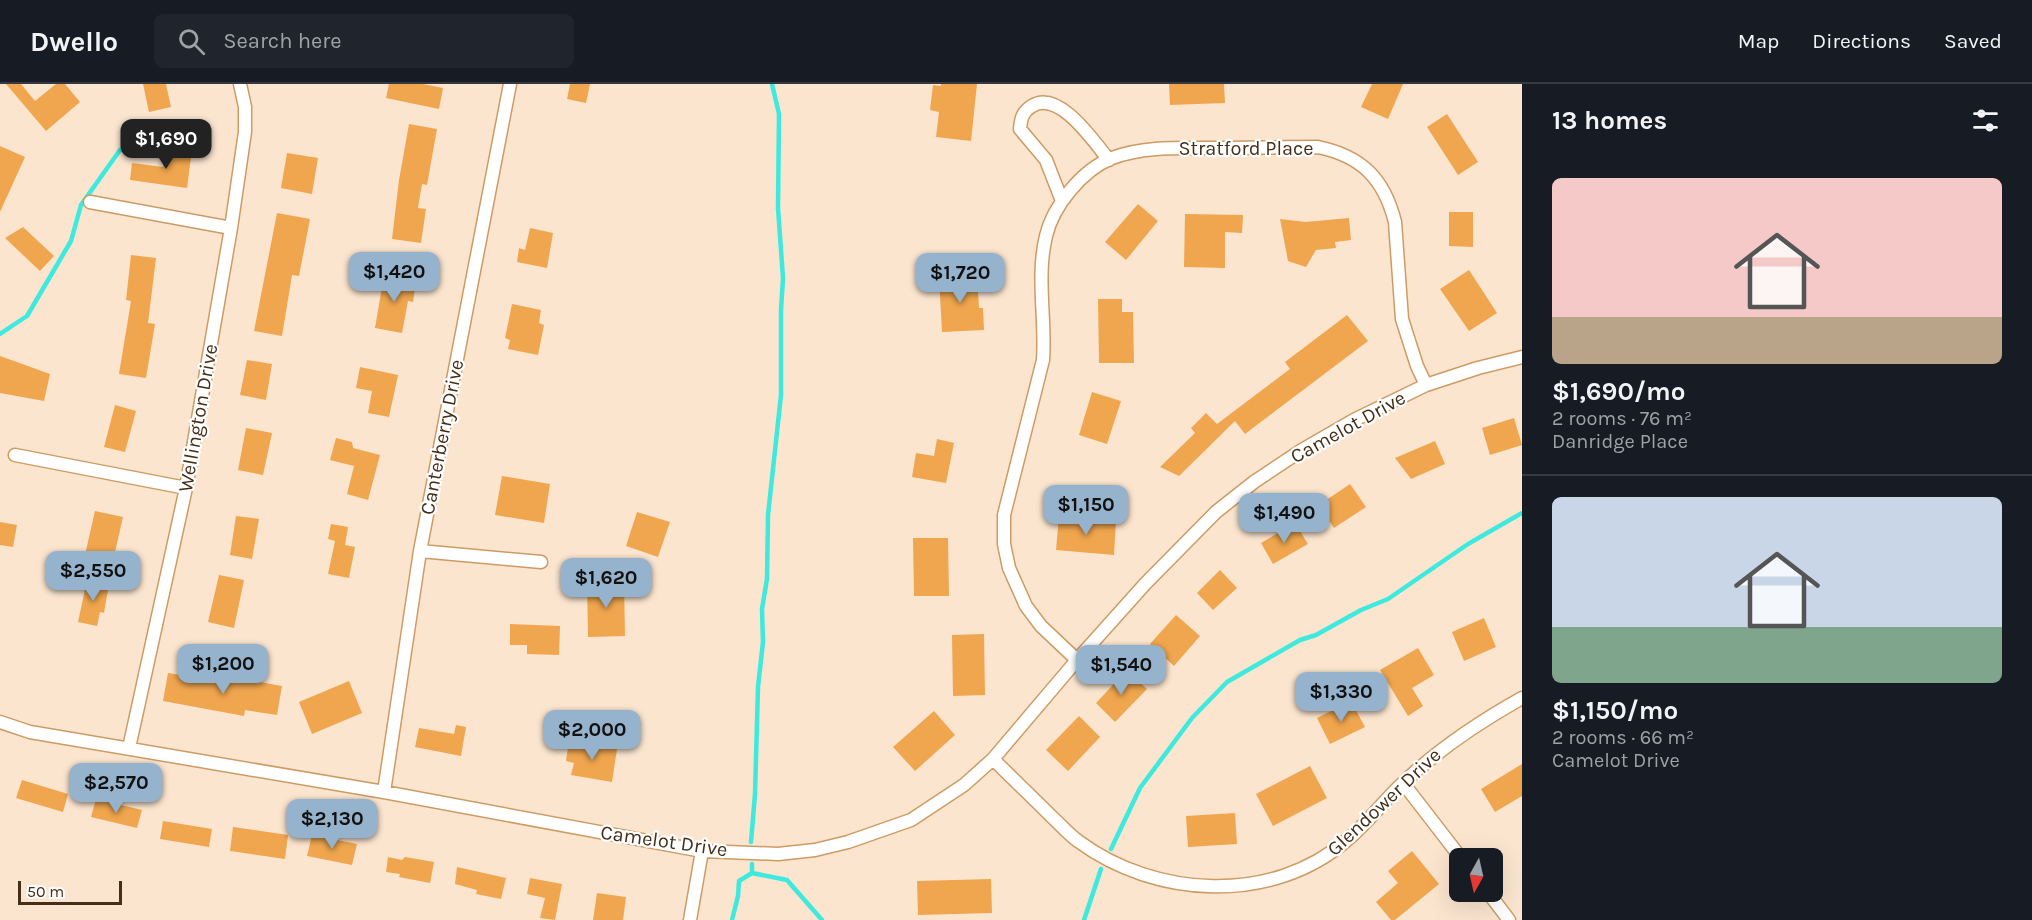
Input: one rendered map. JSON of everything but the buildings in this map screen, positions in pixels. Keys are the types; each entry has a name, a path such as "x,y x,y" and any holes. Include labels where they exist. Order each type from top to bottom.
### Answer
{"street":[{"name":"Wellington Drive","path":"129,748 186,488 231,228 245,132 245,107 240,84"},
{"name":"Canterberry Drive","path":"384,792 420,551 510,84"},
{"path":"1062,201 1046,160 1020,129 1021,117 1029,107 1038,102 1052,103 1073,117 1109,160"},
{"name":"Stratford Place","path":"1077,660 1041,626 1026,606 1009,568 1004,544 1004,515 1043,360 1045,337 1041,263 1046,234 1057,207 1076,184 1109,160 1166,148 1318,147 1338,151 1354,159 1371,173 1384,190 1391,207 1395,222 1402,319 1417,366 1426,385"},
{"path":"90,202 231,228"},
{"name":"Camelot Drive","path":"0,722 30,732 384,792 702,851 778,854 848,843 911,820 964,785 993,759 1145,584 1216,512 1254,482 1302,450 1354,420 1426,385 1522,357"},
{"path":"15,455 186,488"},
{"path":"420,551 541,562"},
{"name":"Glendower Drive","path":"993,759 1076,840 1117,866 1156,879 1195,886 1230,887 1297,872 1325,858 1362,827 1403,783 1445,746 1469,728 1522,698"},
{"path":"1403,783 1453,848"},
{"path":"690,920 702,851"},
{"path":"1495,902 1509,920"}],"waterway":[{"path":"751,842 755,794 758,687 763,642 762,609 767,579 768,515 781,395 783,278 778,208 779,114 772,84"},
{"path":"0,334 27,316 71,241 81,205 120,150 172,125"},
{"path":"1111,849 1140,788 1192,718 1227,682 1300,640 1316,635 1361,610 1388,599 1468,544 1522,513"},
{"path":"752,864 752,873"},
{"path":"1084,920 1101,869"},
{"path":"732,920 739,881 752,873 787,880 822,920"}]}
